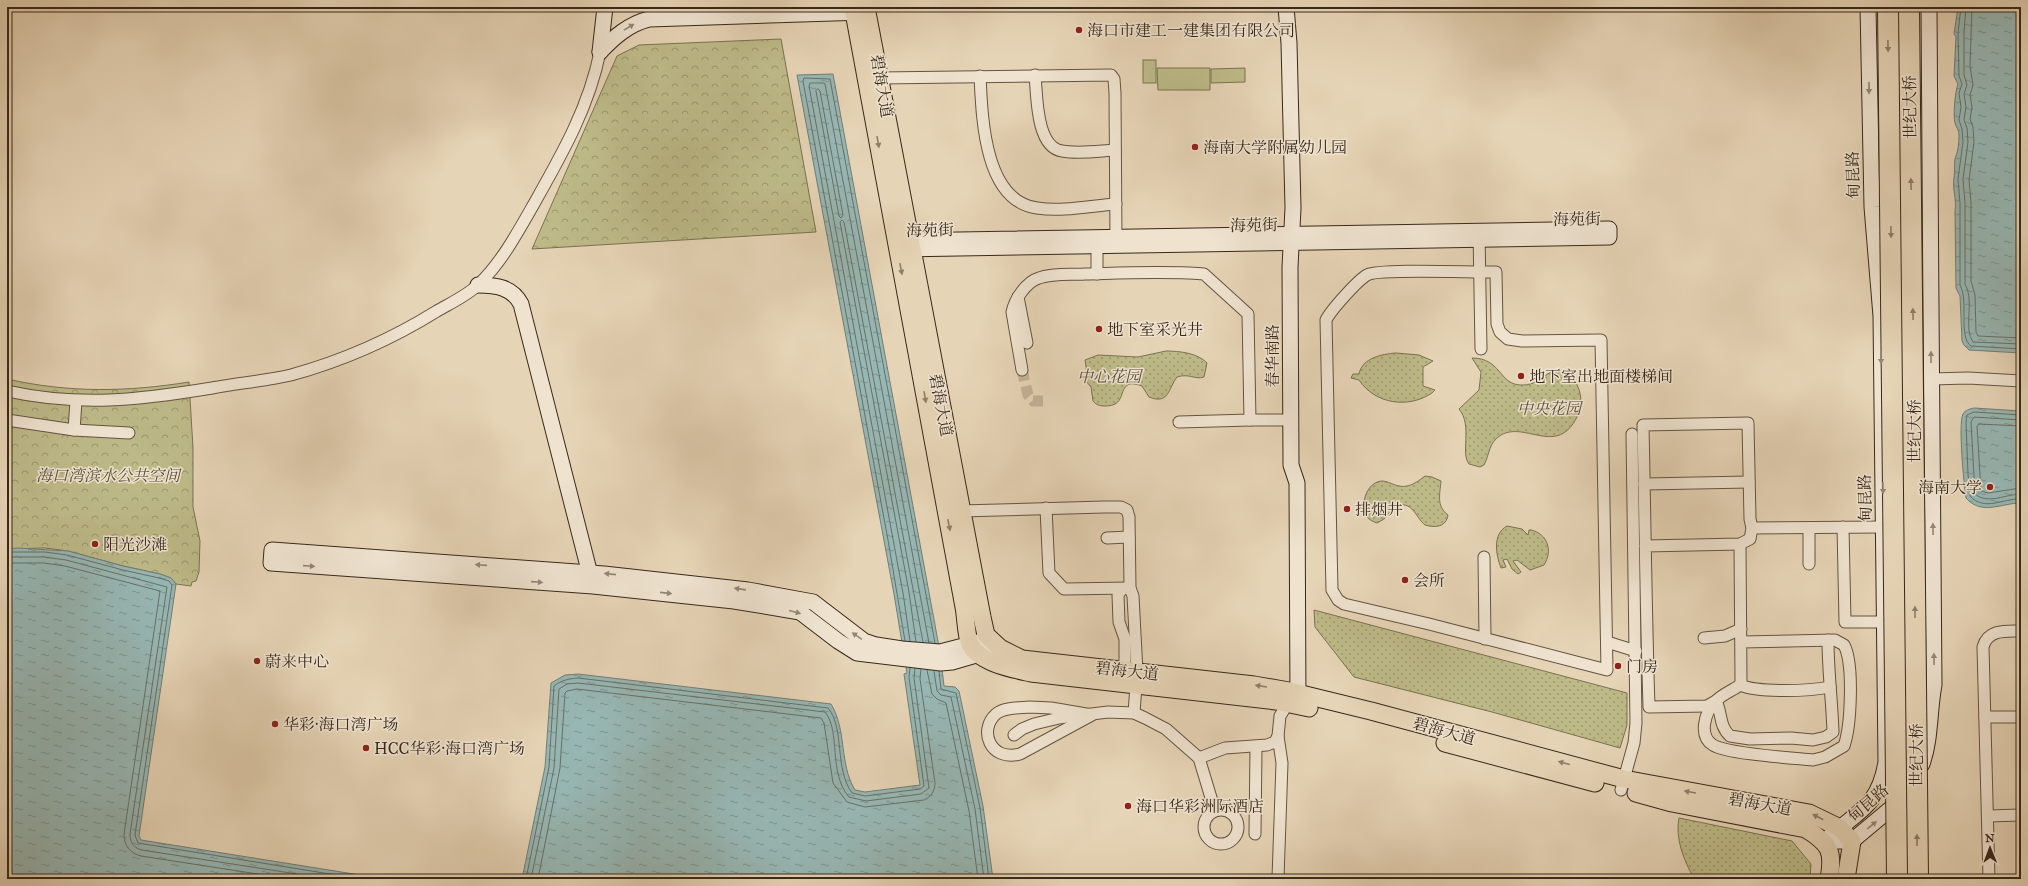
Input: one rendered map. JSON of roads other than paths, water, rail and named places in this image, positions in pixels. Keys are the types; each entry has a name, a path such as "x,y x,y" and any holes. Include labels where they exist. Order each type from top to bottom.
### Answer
{"highway":[{"name":"世纪大桥","path":"1888,7 1897,879"},
{"name":"世纪大桥","path":"1909,7 1918,879"}],"main road":[{"name":"碧海大道","path":"860,9 880,78 904,245 986,635 995,644 1022,659 1131,678"},
{"name":"碧海大道","path":"860,9 904,245 975,649 1000,666 1031,673 1254,685 1293,698 1371,711 1623,784 1672,803 1806,828 1824,841"},
{"name":"碧海大道","path":"1623,784 1809,813 1840,828 1852,841"},
{"path":"1824,841 1832,860 1829,879"},
{"path":"1846,879 1852,841"}],"street":[{"path":"7,391 76,401 122,400 158,396 289,375 328,363 396,335 478,285 510,243 552,172 589,95 600,52 605,7"},
{"name":"春华南路","path":"1276,7 1281,76 1287,238 1287,420 1291,466 1297,483 1293,698"},
{"name":"春华南路","path":"1286,7 1289,43 1293,208 1287,238"},
{"name":"甸昆路","path":"1824,841 1840,828 1856,818 1874,798 1883,777 1886,762 1881,316 1872,207 1868,7"},
{"name":"甸昆路","path":"1824,841 1852,841 1900,800 1908,790 1922,766 1926,753 1934,685 1931,386 1932,217 1929,7"},
{"path":"600,52 625,29 649,18 860,9"},
{"path":"880,78 1106,74 1113,77 1116,241"},
{"path":"1035,75 1042,134 1049,145 1060,151 1115,150"},
{"path":"980,76 986,133 997,178 1004,189 1023,204 1036,208 1116,204"},
{"name":"海苑街","path":"904,245 1479,235 1609,229 1609,237 1479,235"},
{"path":"1479,235 1481,349"},
{"path":"1097,242 1097,274"},
{"path":"1480,272 1496,272 1497,324 1500,332 1508,339 1522,341 1601,340 1607,670 1485,638 1344,604 1334,595 1330,578 1326,320 1330,312 1368,275 1385,273 1480,272"},
{"path":"1022,370 1012,312 1018,297 1027,286 1038,278 1051,275 1204,274 1248,314 1250,420"},
{"path":"478,285 495,286 508,290 514,294 521,304 588,579"},
{"path":"1018,297 1027,343"},
{"path":"1881,393 1899,386 1931,386 1968,378 2021,381"},
{"path":"74,430 76,401"},
{"path":"7,420 74,430 129,433"},
{"path":"1178,422 1287,420"},
{"path":"1645,546 1740,544 1750,539 1752,528 1749,482 1748,423 1643,425 1645,546 1649,707 1707,706 1740,685"},
{"path":"1623,784 1634,743 1636,651 1632,434"},
{"path":"1644,484 1749,482"},
{"path":"960,511 1046,508 1124,508 1128,513 1130,588 1133,596 1134,629 1131,678"},
{"path":"1046,508 1049,573 1064,589 1130,588"},
{"path":"1752,528 1883,527"},
{"path":"1808,528 1809,564"},
{"path":"1843,528 1845,622 1884,622"},
{"path":"1106,538 1129,538"},
{"path":"1740,544 1740,685"},
{"path":"588,579 270,563 272,550 588,579 800,612 838,642 857,653 892,652 941,663 950,657 995,644"},
{"path":"1484,557 1485,638"},
{"path":"1130,588 1122,589 1118,595 1119,622 1125,639 1131,678 1134,714"},
{"path":"1121,629 1134,629"},
{"path":"1704,638 1725,636 1741,629"},
{"path":"1989,879 1983,646 1984,641 1992,633 1998,631 2021,631"},
{"path":"1716,701 1708,712 1704,728 1708,741 1714,746 1743,752 1813,760 1825,757 1841,748 1846,742 1849,714 1848,655 1844,645 1840,642 1828,640 1741,642"},
{"path":"1716,701 1720,711 1722,728 1730,736 1750,739 1791,738 1813,740 1826,737 1833,732 1828,678 1828,640"},
{"path":"1607,642 1636,651"},
{"path":"1740,685 1752,689 1819,690 1830,688"},
{"path":"1885,686 1892,691 1909,696 1925,692 1934,685"},
{"path":"1278,878 1282,763 1278,736 1280,716 1293,698"},
{"path":"1040,707 1092,715 1026,751 1012,756 996,752 989,741 992,720 996,714 1002,710 1040,707"},
{"path":"1014,736 1022,729 1048,720 1108,712 1134,714 1145,718 1166,729 1199,758 1215,811"},
{"path":"1985,717 2021,717"},
{"path":"1199,758 1225,748 1267,745 1275,742 1278,736"},
{"path":"1255,834 1256,746"},
{"path":"1988,816 2021,815"}],"water":[{"path":"1958,7 2021,7 2021,353 1969,350 1962,341 1960,296 1956,288 1954,186 1955,161 1959,138 1954,115 1958,84 1954,76 1956,37 1954,34"},
{"path":"833,74 940,652 944,686 955,687 959,691 983,806 993,879 522,879 545,767 551,683 565,675 578,674 831,704 839,725 850,780 855,790 865,792 920,785 904,674 907,673 894,594 797,75"},
{"path":"1974,408 2021,411 2021,503 1985,507 1972,503 1966,498 1961,430 1963,414"},
{"path":"18,548 68,551 123,566 160,574 171,578 176,584 139,836 141,840 385,879 7,879 7,549"}],"tunnel":[{"path":"1022,370 1028,395 1033,401 1043,401"}],"place":[{"name":"海口市建工一建集团有限公司","path":"1079,30"},
{"name":"海南大学附属幼儿园","path":"1195,147"},
{"name":"地下室采光井","path":"1099,329"},
{"name":"地下室出地面楼梯间","path":"1521,376"},
{"name":"海南大学","path":"1990,487"},
{"name":"排烟井","path":"1347,509"},
{"name":"阳光沙滩","path":"95,544"},
{"name":"会所","path":"1405,580"},
{"name":"蔚来中心","path":"257,661"},
{"name":"门房","path":"1618,666"},
{"name":"华彩·海口湾广场","path":"275,724"},
{"name":"HCC华彩·海口湾广场","path":"366,748"},
{"name":"海口华彩洲际酒店","path":"1128,806"}],"park label":[{"name":"中心花园","path":"1109,376"},
{"name":"中央花园","path":"1549,408"},
{"name":"海口湾滨水公共空间","path":"108,475"}]}
